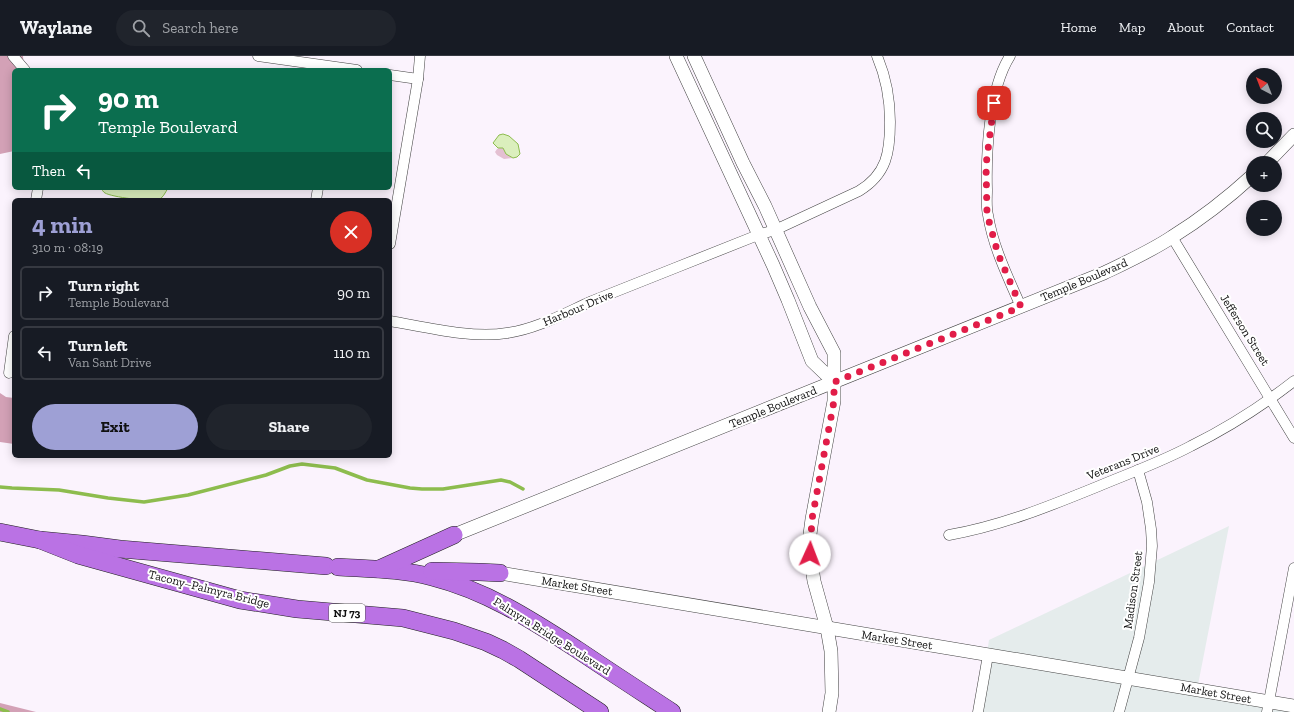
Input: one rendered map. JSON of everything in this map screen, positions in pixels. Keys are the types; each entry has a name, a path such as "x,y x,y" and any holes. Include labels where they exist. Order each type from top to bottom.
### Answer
{"highway":[{"name":"Tacony–Palmyra Bridge","path":"0,532 40,540 159,553 378,569"},
{"path":"378,569 454,535"},
{"name":"Tacony–Palmyra Bridge","path":"40,540 78,555 240,600 297,609 403,618 454,631 486,642 503,650 600,711"},
{"name":"Palmyra Bridge Boulevard","path":"378,569 410,573 451,583 501,603 549,632 672,712"},
{"path":"410,573 458,571 500,573"}],"street":[{"path":"13,56 23,68"},
{"path":"258,56 332,68"},
{"path":"392,232 418,79 420,56"},
{"path":"676,56 773,265 812,361 834,382"},
{"path":"694,56 810,306 834,353 834,401 809,542 814,581 828,628 832,666 832,693 829,712"},
{"name":"Harbour Drive","path":"392,321 450,332 481,334 507,333 534,326 758,235 775,230 867,186 880,171 885,162 890,142 890,113 886,83 877,56"},
{"path":"1010,56 997,88 991,118 986,165 987,214 998,254 1021,307"},
{"path":"392,75 418,79"},
{"path":"1274,156 1294,135"},
{"name":"Temple Boulevard","path":"454,535 1104,273 1142,255 1172,237 1218,205 1246,181"},
{"name":"Jefferson Street","path":"1172,237 1294,438"},
{"path":"793,314 810,306"},
{"path":"8,373 12,348"},
{"name":"Veterans Drive","path":"949,535 964,533 1008,521 1169,457 1203,440 1271,398 1294,381"},
{"name":"Madison Street","path":"1119,712 1139,638 1149,582 1152,546 1152,529 1147,502 1138,470"},
{"path":"1268,707 1294,568"},
{"name":"Market Street","path":"500,573 1128,678 1268,707 1294,706"},
{"path":"978,712 988,655"}],"shaded area":[{"path":"0,56 23,56 24,68 12,68 12,151 0,154"},
{"path":"503,134 509,136 518,144 520,154 517,157 513,158 506,154 503,148 498,148 493,143 499,135"},
{"path":"501,147 513,158 504,159 497,155 495,152"},
{"path":"102,190 167,190 161,198 127,198 105,193"},
{"path":"0,393 6,397 12,398 12,444 0,442"},
{"path":"1229,526 1197,690 1294,712 978,712 989,640"},
{"path":"0,703 36,712 0,712"}],"waterway":[{"path":"0,487 59,490 144,502 188,495 266,475 290,466 302,464 335,468 367,480 410,488 443,489 501,480 510,482 523,489"},
{"path":"0,709 8,712"}],"route":[{"path":"810,554 809,542 812,519 834,401 834,382 1021,307 998,254 987,214 986,165 994,103"}]}
